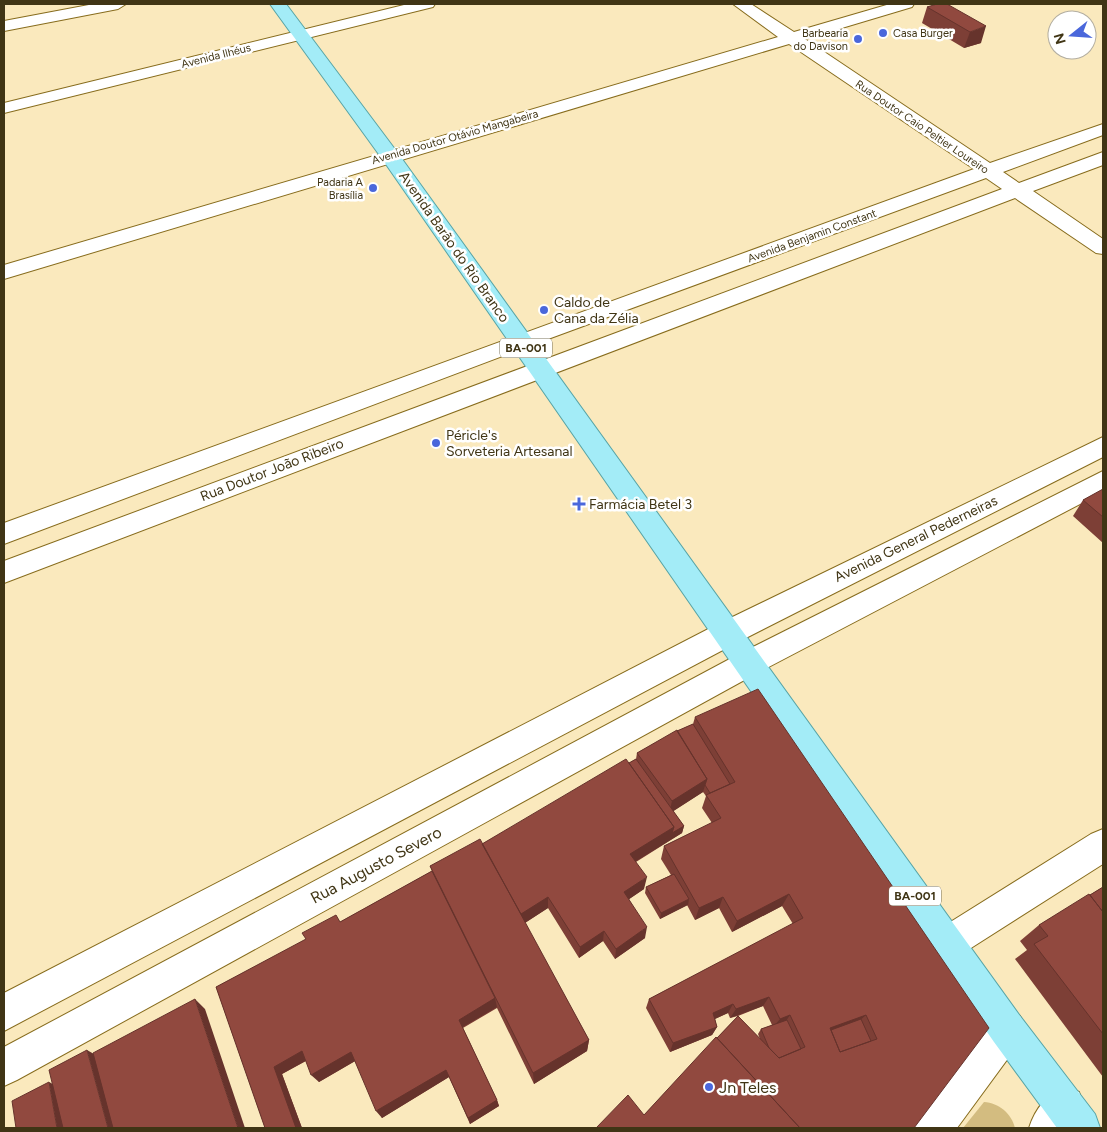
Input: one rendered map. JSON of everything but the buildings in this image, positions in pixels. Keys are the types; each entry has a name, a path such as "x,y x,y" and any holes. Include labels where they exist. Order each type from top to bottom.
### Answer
{"main road":[{"name":"Avenida Barão do Rio Branco","path":"278,4 390,156 749,663"},
{"name":"BA-001","path":"749,663 948,943 1007,1029 1065,1121"}],"street":[{"path":"4,14 59,4"},
{"path":"4,26 118,4"},
{"name":"Avenida Ilhéus","path":"4,108 427,4"},
{"name":"Rua Doutor Caio Peltier Loureiro","path":"741,4 1103,248"},
{"name":"Avenida Doutor Otávio Mangabeira","path":"4,272 906,4"},
{"name":"Avenida Benjamin Constant","path":"521,341 1103,129"},
{"path":"540,369 1103,158"},
{"path":"4,534 521,341"},
{"name":"Rua Doutor João Ribeiro","path":"4,572 540,369"},
{"name":"Avenida General Pederneiras","path":"728,632 1103,446"},
{"path":"749,663 1103,481"},
{"path":"4,1012 728,632"},
{"name":"Rua Augusto Severo","path":"4,1067 749,663"},
{"path":"948,943 1103,845"},
{"path":"932,1128 1007,1029"}],"shaded area":[{"path":"984,1102 995,1104 1004,1110 1011,1118 1015,1128 963,1128"}],"place":[{"name":"Casa Burger","path":"883,33"},
{"name":"Barbearia do Davison","path":"858,39"},
{"name":"Padaria A Brasília","path":"373,188"},
{"name":"Caldo de Cana da Zélia","path":"544,310"},
{"name":"Péricle's Sorveteria Artesanal","path":"436,443"},
{"name":"Farmácia Betel 3","path":"579,504"},
{"name":"Jn Teles","path":"709,1087"}]}
